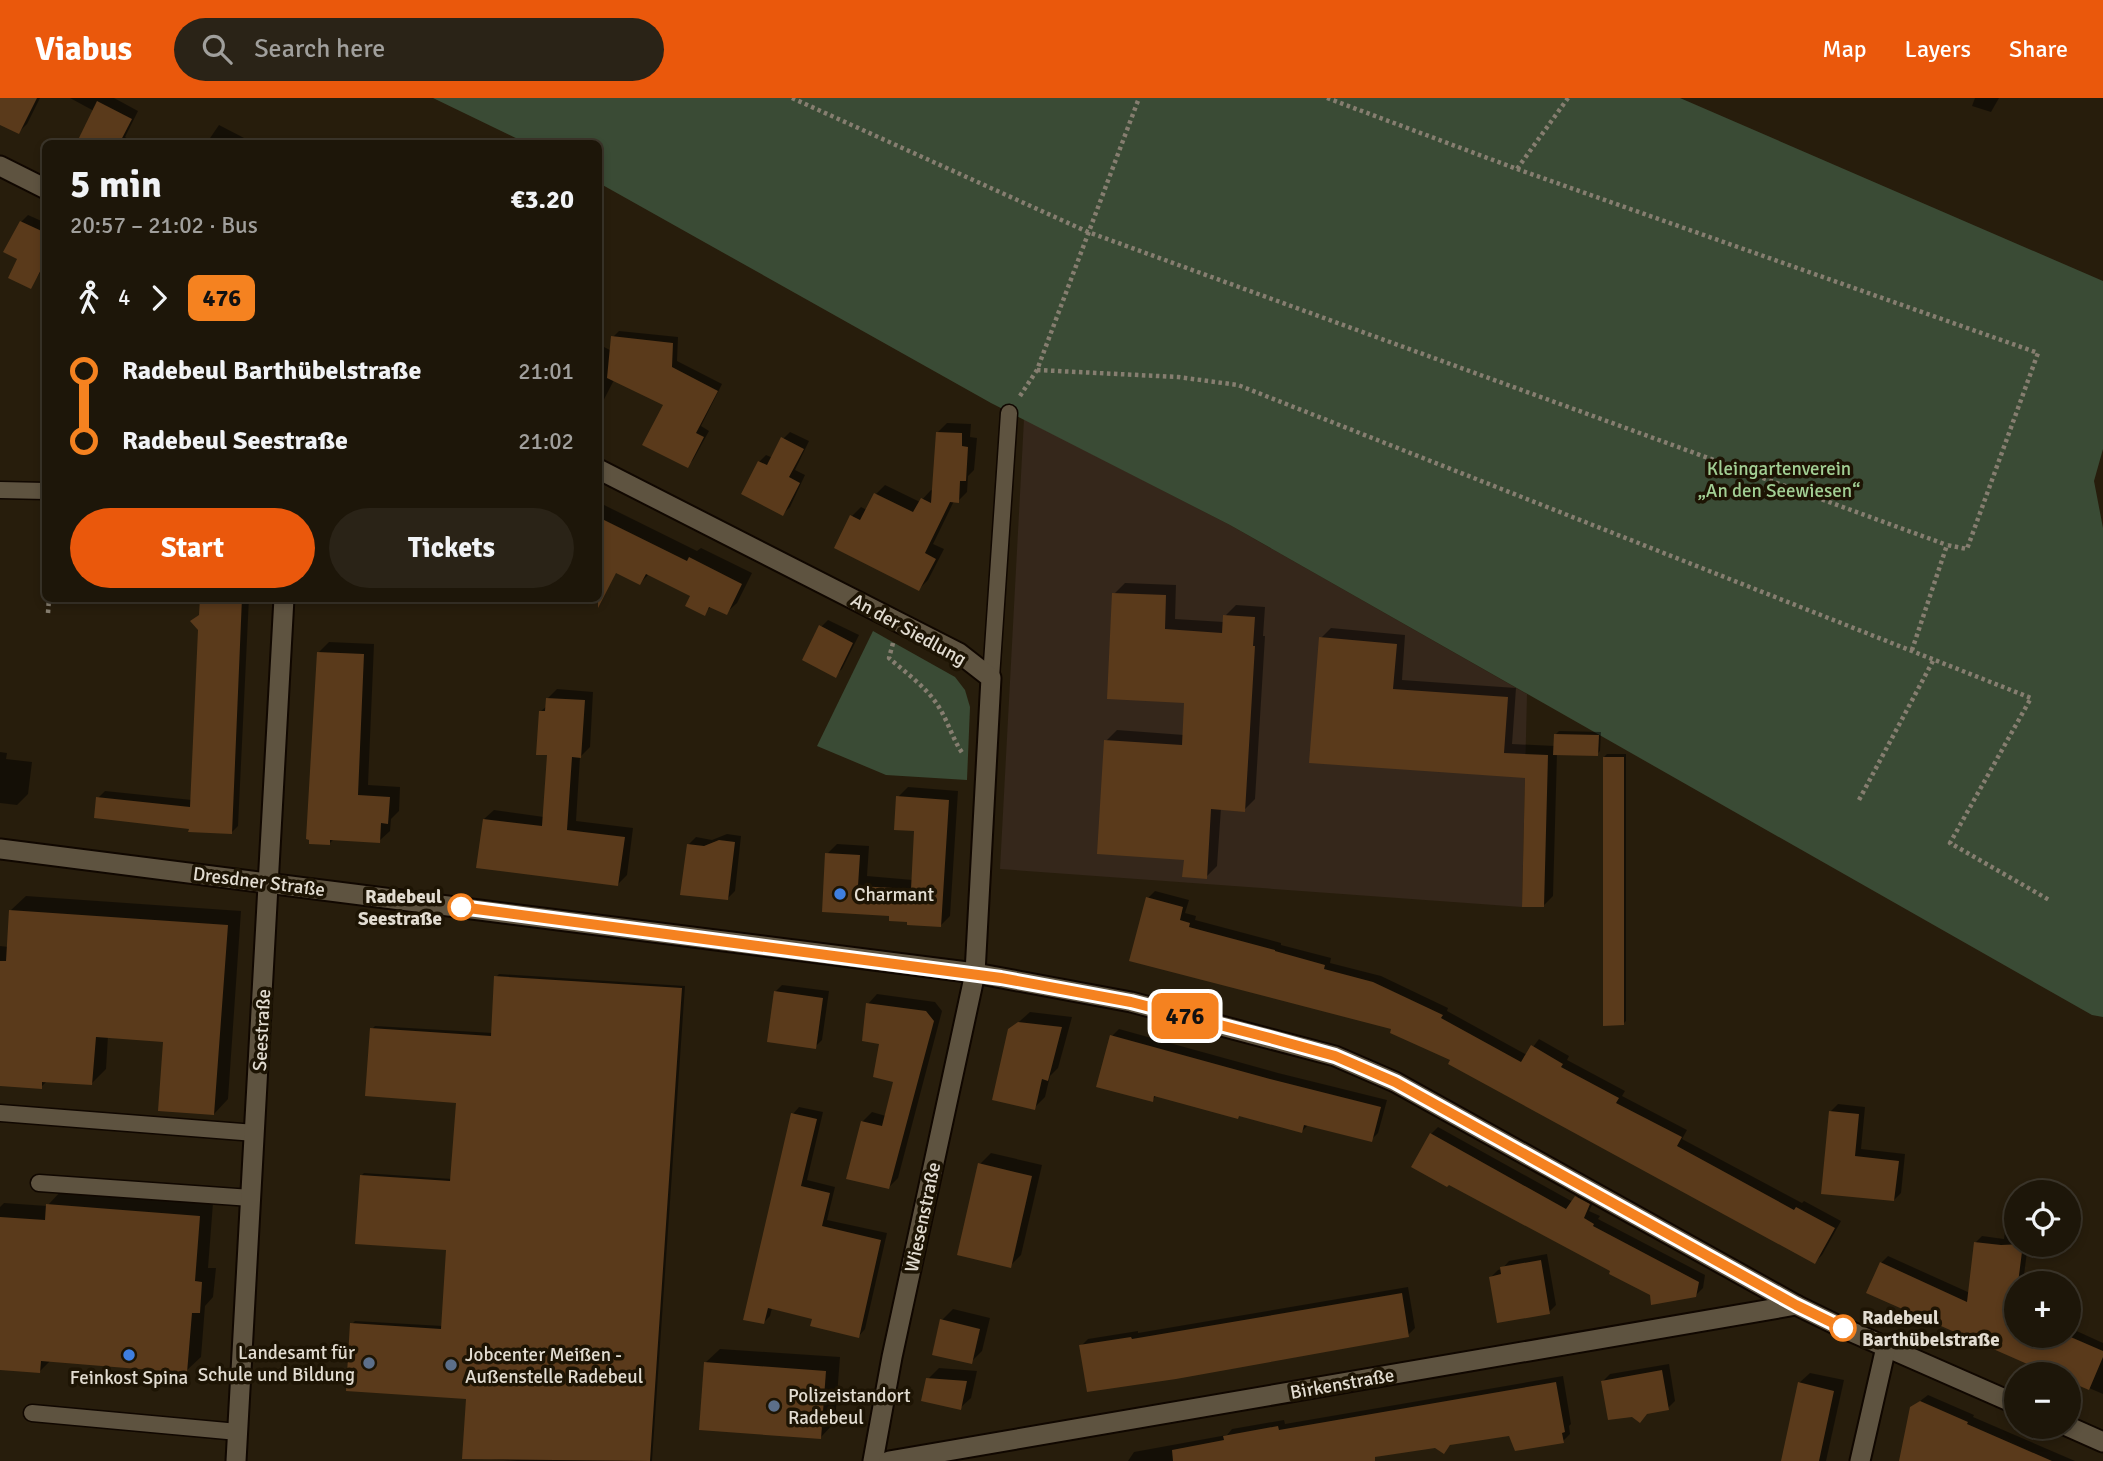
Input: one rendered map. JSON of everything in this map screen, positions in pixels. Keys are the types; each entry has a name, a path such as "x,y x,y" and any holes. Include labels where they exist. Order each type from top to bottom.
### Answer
{"street":[{"path":"0,166 42,187"},
{"name":"An der Siedlung","path":"602,471 959,653 991,678"},
{"name":"Seestraße","path":"236,1461 284,602"},
{"path":"975,973 991,678"},
{"name":"Dresdner Straße","path":"0,849 975,973 1131,1002 1335,1056 1395,1082 1796,1305 2004,1399"},
{"name":"Wiesenstraße","path":"873,1461 892,1357 975,973"},
{"name":"Birkenstraße","path":"889,1461 1796,1305"},
{"path":"1860,1461 1886,1347"},
{"path":"2081,1432 2103,1442"}],"lane":[{"path":"991,678 1009,413"},
{"path":"0,490 42,491"},
{"path":"0,1113 255,1133"},
{"path":"39,1183 251,1198"},
{"path":"32,1413 238,1432"}],"path":[{"path":"792,98 1088,232 1947,545 1967,549 2038,353 1517,169 1327,98"},
{"path":"1009,413 1037,370 1139,98"},
{"path":"1517,169 1568,98"},
{"path":"1037,370 1178,377 1238,385 2031,698 1950,843 2051,901"},
{"path":"1912,650 1947,545"},
{"path":"48,613 49,602"},
{"path":"897,621 889,658 940,708 953,738 966,758 988,766"},
{"path":"1859,800 1934,659"}],"shaded area":[{"path":"1024,419 1230,525 1527,694 1522,907 1000,869"}],"green space":[{"name":"Kleingartenverein „An den Seewiesen“","path":"433,98 1680,98 2103,281 2103,449 2094,481 2103,528 2103,1017 2092,1015 1230,525 991,403 602,185 602,140 520,140"},
{"path":"873,631 955,677 965,690 970,707 967,780 886,775 817,746"}],"building":[{"path":"0,98 37,98 19,134 0,125"},
{"path":"97,101 132,119 121,140 78,140"},
{"path":"20,221 42,231 42,268 31,289 8,278 17,259 3,252"},
{"path":"611,336 673,343 672,367 718,391 696,433 704,437 688,468 642,445 663,405 607,378"},
{"path":"936,432 962,433 962,446 968,447 966,481 960,481 959,503 950,502 925,553 936,559 919,591 834,548 850,515 860,520 874,493 913,512 921,498 931,503"},
{"path":"781,437 804,449 789,477 800,483 783,516 741,494 758,461 767,465"},
{"path":"602,519 687,561 689,557 742,584 727,615 709,607 705,616 685,606 690,596 646,574 640,585 616,573 602,600"},
{"path":"1112,593 1166,595 1165,629 1222,633 1223,615 1255,617 1245,812 1211,809 1207,879 1182,877 1184,860 1097,854 1104,740 1182,745 1184,703 1107,699"},
{"path":"200,602 242,602 232,834 188,832 189,829 94,818 96,797 190,807 198,630 190,621 199,615"},
{"path":"819,625 853,643 836,678 802,660"},
{"path":"1319,637 1397,644 1393,689 1508,697 1504,753 1548,755 1544,907 1522,907 1525,778 1309,763"},
{"path":"317,652 364,654 358,795 390,797 388,824 381,823 380,843 330,840 330,845 309,844 306,839"},
{"path":"546,698 585,700 581,758 572,757 567,830 625,837 618,886 476,868 483,819 542,826 547,755 536,755 539,711 545,711"},
{"path":"1554,734 1599,735 1598,756 1553,755"},
{"path":"1603,757 1624,757 1624,1025 1603,1026"},
{"path":"896,796 949,800 941,927 907,925 907,922 889,921 889,916 822,912 825,853 860,855 858,886 911,889 914,831 894,830"},
{"path":"719,840 735,842 728,900 680,895 687,844 704,846"},
{"path":"1146,897 1183,907 1180,920 1190,923 1189,927 1275,950 1325,965 1324,969 1373,982 1443,1015 1441,1018 1521,1062 1531,1045 1563,1064 1561,1067 1619,1098 1616,1103 1682,1137 1677,1146 1794,1210 1796,1207 1835,1228 1815,1264 1448,1064 1450,1060 1390,1033 1391,1029 1129,961"},
{"path":"9,910 228,925 214,1115 158,1111 163,1042 96,1037 92,1085 42,1082 42,1089 0,1086 0,961 6,961"},
{"path":"494,976 682,988 650,1461 462,1459 466,1399 346,1391 350,1323 441,1329 446,1250 355,1244 360,1175 450,1181 456,1103 365,1096 370,1028 491,1036"},
{"path":"774,991 823,998 816,1049 767,1042"},
{"path":"866,1003 926,1011 934,1021 889,1189 846,1179 861,1121 882,1126 893,1082 873,1077 879,1044 862,1041"},
{"path":"1018,1022 1062,1027 1048,1081 1042,1079 1035,1110 992,1100 1008,1029"},
{"path":"1110,1035 1381,1107 1372,1142 1304,1125 1302,1133 1154,1096 1153,1102 1096,1087"},
{"path":"1829,1111 1859,1114 1855,1156 1899,1161 1894,1201 1821,1194"},
{"path":"791,1113 817,1119 801,1186 830,1193 822,1226 881,1240 859,1338 810,1326 812,1319 768,1308 764,1324 743,1320"},
{"path":"1430,1133 1566,1209 1575,1196 1590,1204 1584,1218 1594,1224 1593,1226 1699,1282 1696,1297 1651,1305 1650,1295 1609,1274 1610,1271 1411,1167"},
{"path":"978,1163 1032,1176 1011,1268 957,1255"},
{"path":"46,1204 200,1216 195,1281 202,1282 200,1313 192,1313 187,1373 41,1361 40,1373 0,1370 0,1217 45,1220"},
{"path":"1974,1242 2004,1245 2004,1257 2021,1257 2020,1271 2004,1271 2004,1348 2081,1348 2081,1341 2103,1351 2089,1390 2081,1387 2081,1362 2023,1362 1866,1293 1880,1262 1967,1302"},
{"path":"1541,1260 1550,1314 1497,1323 1489,1277 1501,1274 1500,1267"},
{"path":"1402,1293 1409,1337 1176,1379 1087,1392 1079,1345 1132,1339"},
{"path":"940,1319 980,1329 972,1364 932,1355"},
{"path":"704,1362 826,1371 821,1439 699,1430"},
{"path":"1662,1370 1669,1410 1647,1414 1640,1423 1632,1417 1608,1420 1601,1381"},
{"path":"926,1378 967,1381 961,1410 921,1401"},
{"path":"1556,1382 1565,1432 1562,1433 1564,1443 1515,1451 1509,1436 1450,1445 1444,1454 1435,1448 1375,1457 1375,1461 1173,1461 1172,1450 1224,1440 1223,1436 1278,1426 1279,1430"},
{"path":"1798,1382 1834,1391 1819,1461 1781,1461"},
{"path":"1920,1401 2052,1461 1899,1461 1910,1407"}],"bus line":[{"name":"476","path":"461,907 975,973 1131,1002 1335,1056 1395,1082 1796,1305 1843,1328"}],"place":[{"name":"Charmant","path":"840,894"},
{"name":"Radebeul Seestraße","path":"461,907"},
{"name":"Radebeul Barthübelstraße","path":"1843,1328"},
{"name":"Feinkost Spina","path":"129,1355"},
{"name":"Landesamt für Schule und Bildung","path":"369,1363"},
{"name":"Jobcenter Meißen - Außenstelle Radebeul","path":"451,1365"},
{"name":"Polizeistandort Radebeul","path":"774,1406"}]}
